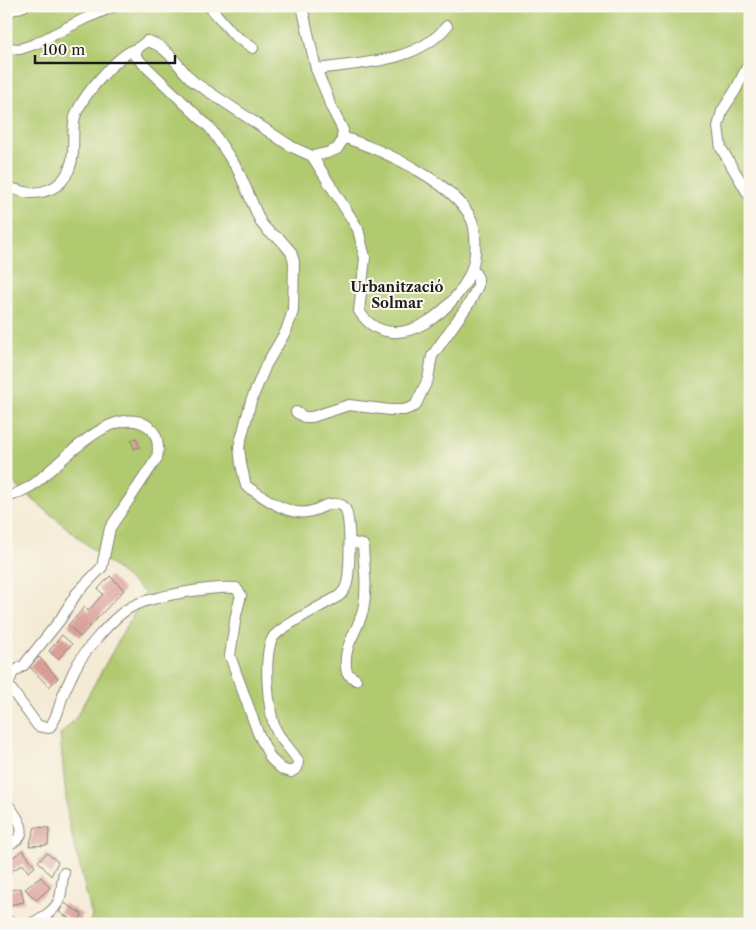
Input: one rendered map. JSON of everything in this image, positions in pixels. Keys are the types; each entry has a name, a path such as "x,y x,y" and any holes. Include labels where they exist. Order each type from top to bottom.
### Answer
{"street":[{"path":"6,12 24,6"},
{"path":"6,48 20,49 36,44 84,19 115,6"},
{"path":"209,6 234,35 253,48"},
{"path":"302,6 316,69 330,105 343,130 337,149 312,156"},
{"path":"316,69 387,59 415,50 440,35 447,26"},
{"path":"6,187 31,193 47,191 58,186 69,172 73,154 75,117 92,88 122,56 147,41 155,42 164,49 194,82 284,142 312,156 358,230 365,258 359,311 365,321 377,328 388,332 405,332 423,325 454,298 460,290 472,268 475,244 474,225 461,203 443,186 386,152 342,137"},
{"path":"6,498 33,484 86,439 108,426 125,420 147,426 154,432 159,445 157,458 110,528 102,567 76,594 60,620 24,665 10,674 8,685 38,726 49,728 54,723 62,699 81,657 114,622 131,608 169,595 226,587 236,588 241,596 230,656 258,733 271,759 282,769 291,772 297,768 298,761 275,729 267,670 269,647 273,637 284,628 339,596 346,587 349,574 350,542 347,513 344,507 336,503 326,505 311,512 290,512 246,486 239,447 252,401 266,365 286,330 293,311 294,262 291,252 280,239 268,232 261,222 238,170 211,129 135,56 138,48"},
{"path":"750,61 735,91 722,111 718,127 721,148 750,197"},
{"path":"296,412 304,417 312,417 349,405 390,410 404,410 415,406 428,379 432,356 470,302 478,286 478,278 472,268"},
{"path":"350,542 363,545 366,573 362,612 345,658 347,673 356,680"},
{"path":"6,802 19,820 22,829 20,836 14,843 6,845"},
{"path":"31,924 49,913 57,905 61,894 61,882 64,873"},
{"path":"6,920 16,924"}],"green space":[{"path":"6,6 750,6 750,924 89,924 92,916 68,819 60,735 75,719 145,593 6,477"}],"building":[{"path":"136,438 140,447 134,449 131,440"},
{"path":"110,576 124,590 80,637 68,625 85,607 88,611 103,594 98,589"},
{"path":"62,635 72,644 58,659 49,651"},
{"path":"39,657 58,678 49,687 29,666"},
{"path":"35,827 49,828 48,845 29,846"},
{"path":"23,850 35,867 28,872 23,864 10,872 6,867 6,862"},
{"path":"47,853 58,862 51,876 38,861"},
{"path":"41,877 50,888 36,900 25,889"},
{"path":"21,888 24,902 9,905 8,900 6,900 6,891"},
{"path":"64,903 82,914 80,924 67,924 70,919 59,912"}],"district":[{"name":"Urbanització Solmar","path":"397,296"}]}
